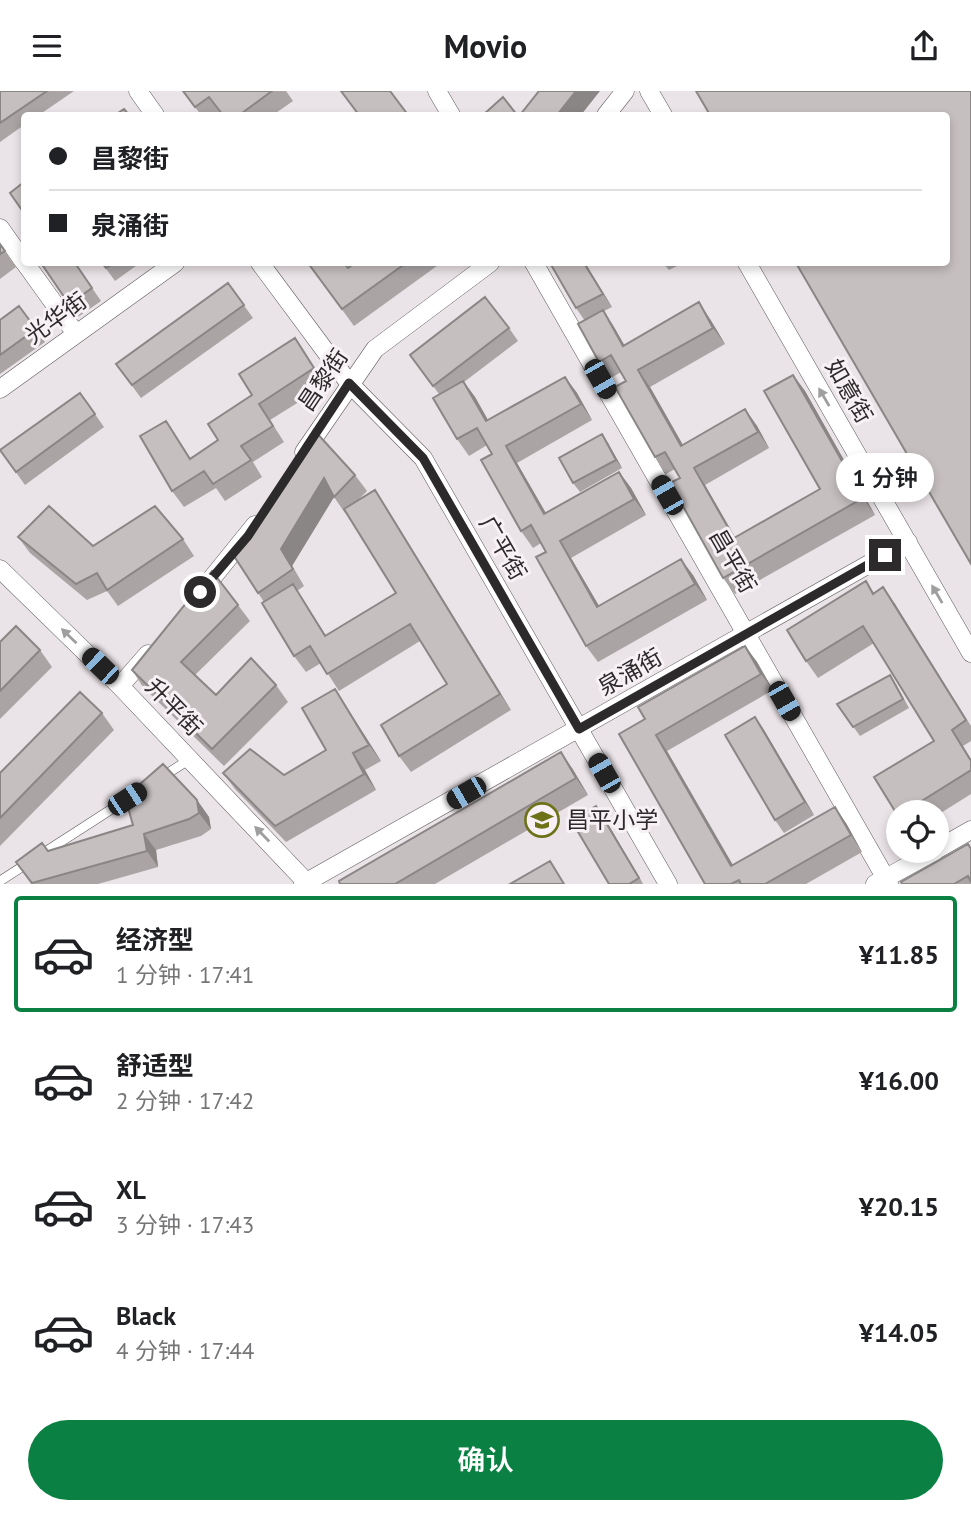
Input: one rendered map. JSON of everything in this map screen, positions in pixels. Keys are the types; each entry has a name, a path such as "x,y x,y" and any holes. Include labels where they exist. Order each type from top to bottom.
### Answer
{"street":[{"path":"138,91 153,112"},
{"path":"437,91 449,112"},
{"path":"608,112 625,91"},
{"path":"649,91 661,112"},
{"path":"0,228 21,257"},
{"path":"28,266 76,334"},
{"name":"光华街","path":"0,389 171,266"},
{"name":"广平街","path":"262,266 349,383 423,458 668,884"},
{"name":"昌黎街","path":"291,471 349,383 375,349 486,266"},
{"name":"昌平街","path":"536,266 746,634 883,882"},
{"name":"如意街","path":"749,266 971,653"},
{"path":"188,606 248,536 262,515"},
{"name":"泉涌街","path":"307,884 908,543"},
{"name":"升平街","path":"0,569 120,686 307,884"},
{"path":"120,686 163,636"},
{"path":"949,843 971,831"},
{"path":"883,882 914,863"}],"lane":[{"path":"156,780 190,759"},
{"path":"0,881 145,787"}],"building":[{"path":"0,91 47,91 0,123"},
{"path":"183,91 272,91 243,112 221,112 209,97 195,107"},
{"path":"341,91 390,91 406,112 357,112"},
{"path":"539,91 576,91 559,112 522,112"},
{"path":"696,91 971,91 971,564 798,266 950,266 950,112 708,112"},
{"path":"503,97 515,112 486,112"},
{"path":"21,184 21,209 10,193"},
{"path":"43,266 77,266 92,288 69,304"},
{"path":"310,266 402,266 342,309"},
{"path":"552,266 586,266 603,294 576,308"},
{"path":"228,283 244,305 132,385 116,364"},
{"path":"485,297 509,328 433,386 410,355"},
{"path":"699,302 713,328 638,370 681,446 745,409 758,432 694,468 734,538 820,489 764,391 793,375 863,498 723,578 670,483 680,478 665,452 655,457 615,387 626,381 611,355 599,362 578,324 603,310 623,346"},
{"path":"19,306 36,329 0,355 0,320"},
{"path":"295,338 314,368 259,404 273,426 241,446 251,460 213,484 204,471 172,491 140,436 166,421 190,459 218,440 208,424 252,395 239,374"},
{"path":"565,377 581,404 506,446 544,514 619,472 634,499 560,541 597,607 681,559 695,584 586,646 536,557 546,552 531,525 521,531 481,460 492,454 477,428 457,439 433,398 463,381 486,421"},
{"path":"80,393 95,414 16,472 0,450"},
{"path":"314,430 355,475 334,497 324,478 281,549 293,569 258,593 234,556"},
{"path":"602,434 616,460 573,483 559,458"},
{"path":"375,490 500,694 399,756 381,725 447,684 410,624 327,674 310,646 294,656 262,603 293,584 325,636 396,593 344,509"},
{"path":"49,506 93,546 155,506 183,539 107,590 97,573 76,584 18,537"},
{"path":"212,571 238,605 181,662 216,695 251,658 276,685 212,749 132,670"},
{"path":"866,581 873,594 883,587 966,720 952,730 971,761 971,770 923,800 888,800 874,777 934,741 863,626 806,661 787,630"},
{"path":"16,626 40,650 0,691 0,642"},
{"path":"745,646 761,674 656,735 731,866 835,807 851,835 765,884 741,884 739,880 731,884 705,884 619,734 645,719 638,707"},
{"path":"890,675 903,699 853,727 837,704"},
{"path":"335,689 369,745 353,753 364,774 275,826 223,773 250,749 284,775 326,750 302,708"},
{"path":"80,692 102,713 0,818 0,773"},
{"path":"755,717 805,802 775,820 725,735"},
{"path":"561,752 576,778 395,884 340,884 339,881"},
{"path":"163,764 197,800 199,813 144,834 147,851 32,883 16,862 42,843 48,851 133,825 125,797"},
{"path":"596,806 639,878 629,884 609,884 571,820"},
{"path":"968,844 971,849 971,882 968,876 954,884 902,884 901,882 934,863 949,863 949,855"},
{"path":"550,861 564,884 510,884"}],"place":[{"name":"昌平小学","path":"542,820"}],"route":[{"path":"200,592 248,536 349,383 423,458 579,729 885,555"}]}
